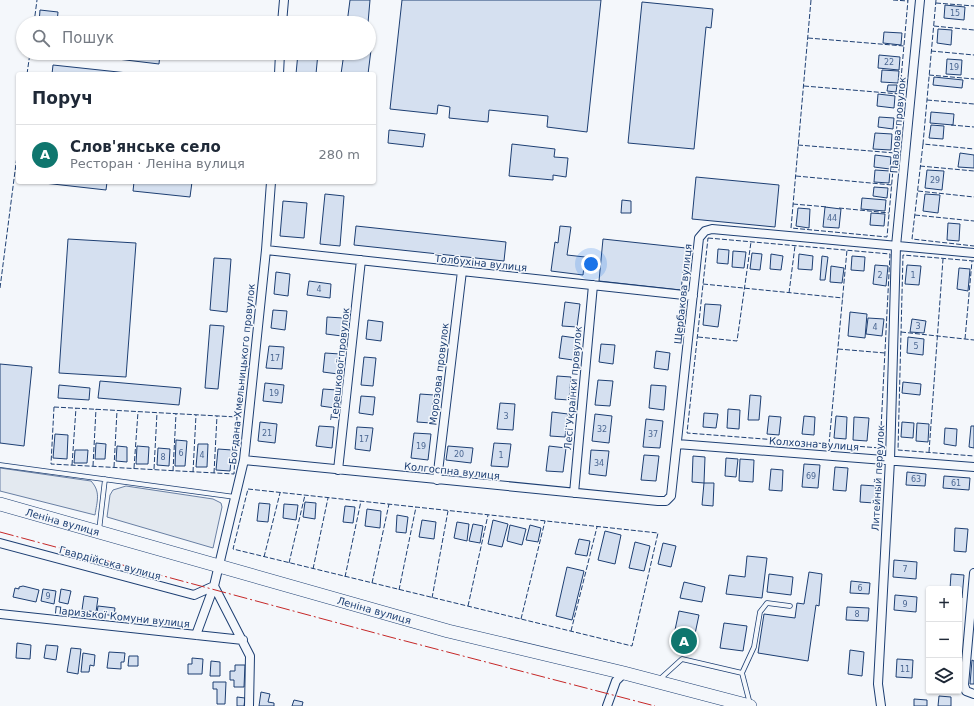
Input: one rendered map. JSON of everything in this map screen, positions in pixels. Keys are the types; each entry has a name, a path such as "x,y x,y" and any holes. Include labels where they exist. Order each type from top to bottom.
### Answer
{"main road":[{"name":"Леніна вулиця","path":"0,504 448,631 624,673 750,706"}],"street":[{"path":"283,16 284,0"},
{"name":"Павлова провулок","path":"896,249 920,0"},
{"path":"279,72 280,60"},
{"name":"Богдана Хмельницького провулок","path":"196,635 214,586 244,460 266,250 271,184"},
{"name":"Щербакова вулиця","path":"658,501 666,501 671,496 699,238 705,231 712,229 896,249 974,253"},
{"name":"Литейный переулок","path":"881,706 878,684 890,460 896,249"},
{"name":"Толбухіна вулиця","path":"266,250 693,296"},
{"name":"Терешкової провулок","path":"338,470 361,260"},
{"name":"Морозова провулок","path":"437,480 462,271"},
{"name":"Лесі Українки провулок","path":"574,493 593,285"},
{"name":"Колхозна вулиця","path":"677,444 974,467"},
{"name":"Колгоспна вулиця","path":"244,460 658,501"},
{"name":"Гвардійська вулиця","path":"0,543 194,595 214,586"},
{"path":"974,573 964,686 966,691 974,694"},
{"path":"214,586 250,656 249,706"},
{"name":"Паризької Комуни вулиця","path":"0,614 243,640"},
{"path":"606,706 616,681 624,673"}],"lane":[{"path":"0,465 235,497"},
{"path":"99,532 105,479"},
{"path":"750,706 742,673 754,647 760,612 767,603 790,606"},
{"path":"657,682 682,659 742,673"}],"shaded area":[{"path":"0,468 91,481 97,493 95,515 0,491"},
{"path":"126,486 213,499 221,503 222,507 213,548 107,517 110,495 113,490"}],"building":[{"path":"350,0 370,0 369,16 348,16"},
{"path":"402,0 601,0 587,132 547,127 548,116 489,110 488,122 449,118 450,107 438,105 437,114 390,109"},
{"path":"642,2 713,9 711,28 706,27 694,149 628,143"},
{"path":"945,5 965,7 964,20 944,18"},
{"path":"40,10 58,12 58,16 40,16"},
{"path":"938,29 952,30 951,45 937,43"},
{"path":"884,32 902,33 901,45 883,43"},
{"path":"879,55 900,57 899,70 878,68"},
{"path":"947,59 962,60 961,75 946,74"},
{"path":"126,60 159,60 159,64"},
{"path":"297,60 317,60 316,72 296,72"},
{"path":"343,60 370,60 368,72 341,72"},
{"path":"53,65 118,72 52,72"},
{"path":"882,70 899,71 898,83 881,82"},
{"path":"934,77 963,80 962,88 933,85"},
{"path":"888,85 897,85 896,92 887,91"},
{"path":"878,94 895,96 894,108 877,106"},
{"path":"931,112 954,114 953,125 930,123"},
{"path":"879,117 894,118 893,129 878,127"},
{"path":"931,125 944,126 943,139 929,138"},
{"path":"389,130 425,134 423,147 388,143"},
{"path":"875,133 892,134 891,150 873,149"},
{"path":"512,144 555,149 554,157 568,158 566,177 553,175 553,180 509,176"},
{"path":"960,153 974,155 974,168 958,167"},
{"path":"875,155 891,157 890,169 874,167"},
{"path":"875,170 890,171 889,183 874,182"},
{"path":"927,170 944,171 942,190 925,188"},
{"path":"696,177 779,185 775,227 692,219"},
{"path":"53,184 107,184 106,190"},
{"path":"134,184 192,184 190,197 133,191"},
{"path":"874,187 888,188 887,198 873,196"},
{"path":"325,194 344,196 340,246 320,244"},
{"path":"925,194 940,195 938,213 923,211"},
{"path":"862,198 886,200 885,211 861,209"},
{"path":"622,200 631,201 631,213 621,213"},
{"path":"283,201 307,203 304,238 280,236"},
{"path":"825,207 841,209 839,228 823,227"},
{"path":"798,208 810,209 809,228 796,226"},
{"path":"871,213 885,214 884,226 870,225"},
{"path":"948,223 960,224 959,241 947,240"},
{"path":"356,226 506,242 504,261 354,245"},
{"path":"560,226 571,227 567,255 585,257 583,275 551,271 555,242 558,243"},
{"path":"68,239 136,243 126,377 59,373"},
{"path":"603,239 686,248 681,290 599,281"},
{"path":"718,249 729,250 728,264 717,263"},
{"path":"733,251 746,252 744,268 732,267"},
{"path":"752,253 762,254 760,270 750,269"},
{"path":"771,254 783,256 781,270 770,269"},
{"path":"799,254 813,256 812,270 798,269"},
{"path":"822,256 828,257 825,280 820,280"},
{"path":"852,256 865,257 864,271 851,270"},
{"path":"214,258 231,259 227,312 210,310"},
{"path":"875,265 888,266 886,286 873,284"},
{"path":"907,265 921,266 919,285 905,284"},
{"path":"831,266 844,268 842,283 830,282"},
{"path":"959,268 970,269 968,291 957,289"},
{"path":"276,272 290,274 288,296 274,294"},
{"path":"309,281 331,284 330,298 307,295"},
{"path":"565,302 580,304 577,327 562,326"},
{"path":"705,304 721,305 718,327 703,325"},
{"path":"273,310 287,311 285,330 271,328"},
{"path":"850,312 867,314 865,338 848,336"},
{"path":"327,317 343,318 342,336 326,334"},
{"path":"868,318 884,319 882,336 866,334"},
{"path":"912,319 926,321 924,333 910,332"},
{"path":"368,320 383,322 381,341 366,339"},
{"path":"210,325 224,326 218,389 205,388"},
{"path":"562,336 576,338 573,360 559,358"},
{"path":"908,337 924,339 923,355 907,353"},
{"path":"601,344 615,345 613,364 599,362"},
{"path":"269,346 284,347 282,369 266,368"},
{"path":"656,351 670,353 668,370 654,368"},
{"path":"325,353 340,354 338,374 323,372"},
{"path":"364,357 376,358 373,386 361,385"},
{"path":"0,364 32,367 24,446 0,443"},
{"path":"557,376 571,377 569,400 555,399"},
{"path":"598,380 613,381 610,406 595,405"},
{"path":"100,381 181,388 179,405 98,398"},
{"path":"903,382 921,384 920,395 902,393"},
{"path":"265,383 284,385 282,403 263,401"},
{"path":"59,385 90,388 89,400 58,398"},
{"path":"651,385 666,386 664,410 649,408"},
{"path":"323,389 337,390 335,408 321,406"},
{"path":"420,394 434,395 431,423 417,422"},
{"path":"750,395 761,396 759,420 748,420"},
{"path":"361,396 375,397 373,415 359,413"},
{"path":"500,403 515,404 513,430 497,429"},
{"path":"728,409 740,410 739,429 727,428"},
{"path":"552,412 568,414 565,437 550,436"},
{"path":"704,413 718,414 716,428 703,427"},
{"path":"595,414 612,416 609,443 592,441"},
{"path":"769,416 781,417 779,435 767,434"},
{"path":"804,416 815,417 814,435 802,434"},
{"path":"836,416 847,417 846,439 834,438"},
{"path":"854,417 869,418 867,441 853,440"},
{"path":"646,419 663,421 660,448 643,447"},
{"path":"260,422 277,424 275,443 258,441"},
{"path":"902,422 914,423 913,438 901,437"},
{"path":"917,423 929,424 928,442 916,441"},
{"path":"319,426 334,427 332,448 316,446"},
{"path":"971,426 974,426 974,448 969,447"},
{"path":"357,427 373,428 370,451 355,449"},
{"path":"945,428 957,429 956,446 944,444"},
{"path":"414,433 431,434 428,460 411,458"},
{"path":"55,434 68,435 67,459 53,458"},
{"path":"176,440 187,441 185,466 175,466"},
{"path":"96,443 106,444 105,459 95,459"},
{"path":"494,443 511,444 508,467 491,466"},
{"path":"198,444 208,444 207,467 196,467"},
{"path":"117,446 127,447 127,462 116,461"},
{"path":"137,446 149,447 148,464 136,464"},
{"path":"448,446 473,448 471,463 446,460"},
{"path":"549,446 566,448 563,472 546,471"},
{"path":"158,448 170,449 169,466 157,465"},
{"path":"218,449 232,450 230,471 216,470"},
{"path":"75,450 88,450 87,463 74,463"},
{"path":"591,450 609,451 606,476 589,474"},
{"path":"644,455 659,456 656,481 641,480"},
{"path":"693,456 705,457 704,483 692,482"},
{"path":"726,458 738,459 736,477 725,476"},
{"path":"740,459 754,460 753,482 739,481"},
{"path":"804,464 820,465 818,488 802,487"},
{"path":"835,467 848,468 846,491 833,490"},
{"path":"771,469 783,470 782,491 769,490"},
{"path":"907,472 926,474 925,486 906,485"},
{"path":"944,476 970,478 969,490 943,488"},
{"path":"704,483 714,483 713,506 702,505"},
{"path":"861,485 876,486 874,503 860,502"},
{"path":"305,502 316,503 315,519 303,517"},
{"path":"259,503 270,504 268,522 257,521"},
{"path":"284,504 298,505 296,520 283,518"},
{"path":"345,506 355,507 353,523 343,522"},
{"path":"367,509 381,511 380,528 365,526"},
{"path":"397,515 408,517 406,533 396,532"},
{"path":"422,520 436,522 434,539 419,537"},
{"path":"493,520 508,524 502,547 488,544"},
{"path":"457,522 469,524 467,541 454,538"},
{"path":"473,524 483,526 480,543 469,541"},
{"path":"510,525 526,529 522,545 507,541"},
{"path":"530,525 541,528 538,542 526,540"},
{"path":"955,528 968,529 966,552 954,551"},
{"path":"605,531 621,535 615,564 598,560"},
{"path":"579,539 590,541 587,556 575,554"},
{"path":"635,542 650,546 644,571 629,568"},
{"path":"663,543 676,546 671,567 658,564"},
{"path":"747,556 767,558 762,598 726,594 729,575 745,577"},
{"path":"894,560 917,562 916,579 893,577"},
{"path":"567,567 584,571 572,620 556,616"},
{"path":"809,572 822,574 819,606 816,605 808,661 758,653 764,614 795,618 797,603 804,604"},
{"path":"769,574 793,577 791,595 767,592"},
{"path":"951,574 964,575 962,598 962,586 950,586"},
{"path":"851,581 870,583 869,594 850,593"},
{"path":"684,582 705,587 702,602 680,598"},
{"path":"23,586 39,590 36,602 13,597 15,588 19,589 19,587"},
{"path":"43,589 56,591 54,604 41,601"},
{"path":"61,589 71,591 68,604 59,602"},
{"path":"895,595 917,597 916,612 894,610"},
{"path":"84,596 98,598 96,612 82,610"},
{"path":"98,606 115,608 114,616 97,613"},
{"path":"847,607 869,608 868,621 846,620"},
{"path":"679,611 699,615 692,648 672,644"},
{"path":"724,623 747,626 743,651 720,648"},
{"path":"17,643 31,645 30,659 16,658"},
{"path":"46,645 58,646 56,660 44,658"},
{"path":"71,648 81,649 78,674 67,672"},
{"path":"850,650 864,652 862,676 848,674"},
{"path":"109,652 125,653 124,662 121,662 121,669 107,668"},
{"path":"83,653 95,655 94,666 90,665 89,672 81,672"},
{"path":"129,656 138,656 138,666 128,666"},
{"path":"192,658 203,659 202,674 188,674 188,664 192,664"},
{"path":"897,659 913,660 912,678 896,677"},
{"path":"972,660 974,661 974,684 970,684"},
{"path":"211,661 220,662 220,676 210,676"},
{"path":"235,665 245,665 244,687 234,687 234,680 230,680 230,671 235,671"},
{"path":"213,682 226,682 225,704 217,704 217,689 213,689"},
{"path":"261,692 270,694 268,702 274,703 274,706 259,706"},
{"path":"939,696 951,697 951,706 938,706"},
{"path":"237,697 245,698 244,706 237,706"},
{"path":"914,699 927,700 927,706 914,706"},
{"path":"294,700 303,702 302,706 292,706"}],"fence":[{"path":"35,16 37,0"},
{"path":"811,0 791,228 887,237 908,0"},
{"path":"893,0 908,1"},
{"path":"936,0 923,144 974,149"},
{"path":"936,3 974,6"},
{"path":"934,26 974,30"},
{"path":"808,38 904,46"},
{"path":"931,51 974,55"},
{"path":"27,72 29,60"},
{"path":"929,75 974,79"},
{"path":"804,86 900,94"},
{"path":"927,100 974,104"},
{"path":"951,125 974,127"},
{"path":"923,144 912,239 974,246"},
{"path":"798,145 895,153"},
{"path":"0,288 16,164"},
{"path":"920,166 974,171"},
{"path":"796,176 892,185"},
{"path":"918,191 974,197"},
{"path":"793,204 828,207"},
{"path":"839,208 889,213"},
{"path":"915,215 974,221"},
{"path":"708,238 890,254 880,448 687,433 708,238"},
{"path":"698,337 737,341 751,242"},
{"path":"789,293 795,246"},
{"path":"829,444 847,250"},
{"path":"974,261 903,255 898,450 974,456"},
{"path":"929,452 943,259"},
{"path":"965,339 972,261"},
{"path":"703,284 843,298"},
{"path":"901,332 974,340"},
{"path":"838,349 885,353"},
{"path":"54,407 237,417 234,474 51,464 54,407"},
{"path":"72,465 76,408"},
{"path":"93,466 96,409"},
{"path":"114,467 117,411"},
{"path":"134,468 138,412"},
{"path":"154,469 157,413"},
{"path":"173,471 176,414"},
{"path":"193,472 196,415"},
{"path":"214,473 217,416"},
{"path":"248,489 658,533 632,646 233,549 248,489"},
{"path":"264,557 280,493"},
{"path":"289,563 305,495"},
{"path":"313,569 328,498"},
{"path":"345,577 361,501"},
{"path":"372,583 389,504"},
{"path":"399,590 416,507"},
{"path":"432,598 448,511"},
{"path":"468,606 488,515"},
{"path":"521,619 545,521"},
{"path":"571,631 597,527"}],"power":[{"path":"0,532 390,637 655,706"}],"place":[{"name":"Слов'янське село","path":"684,641"}]}
